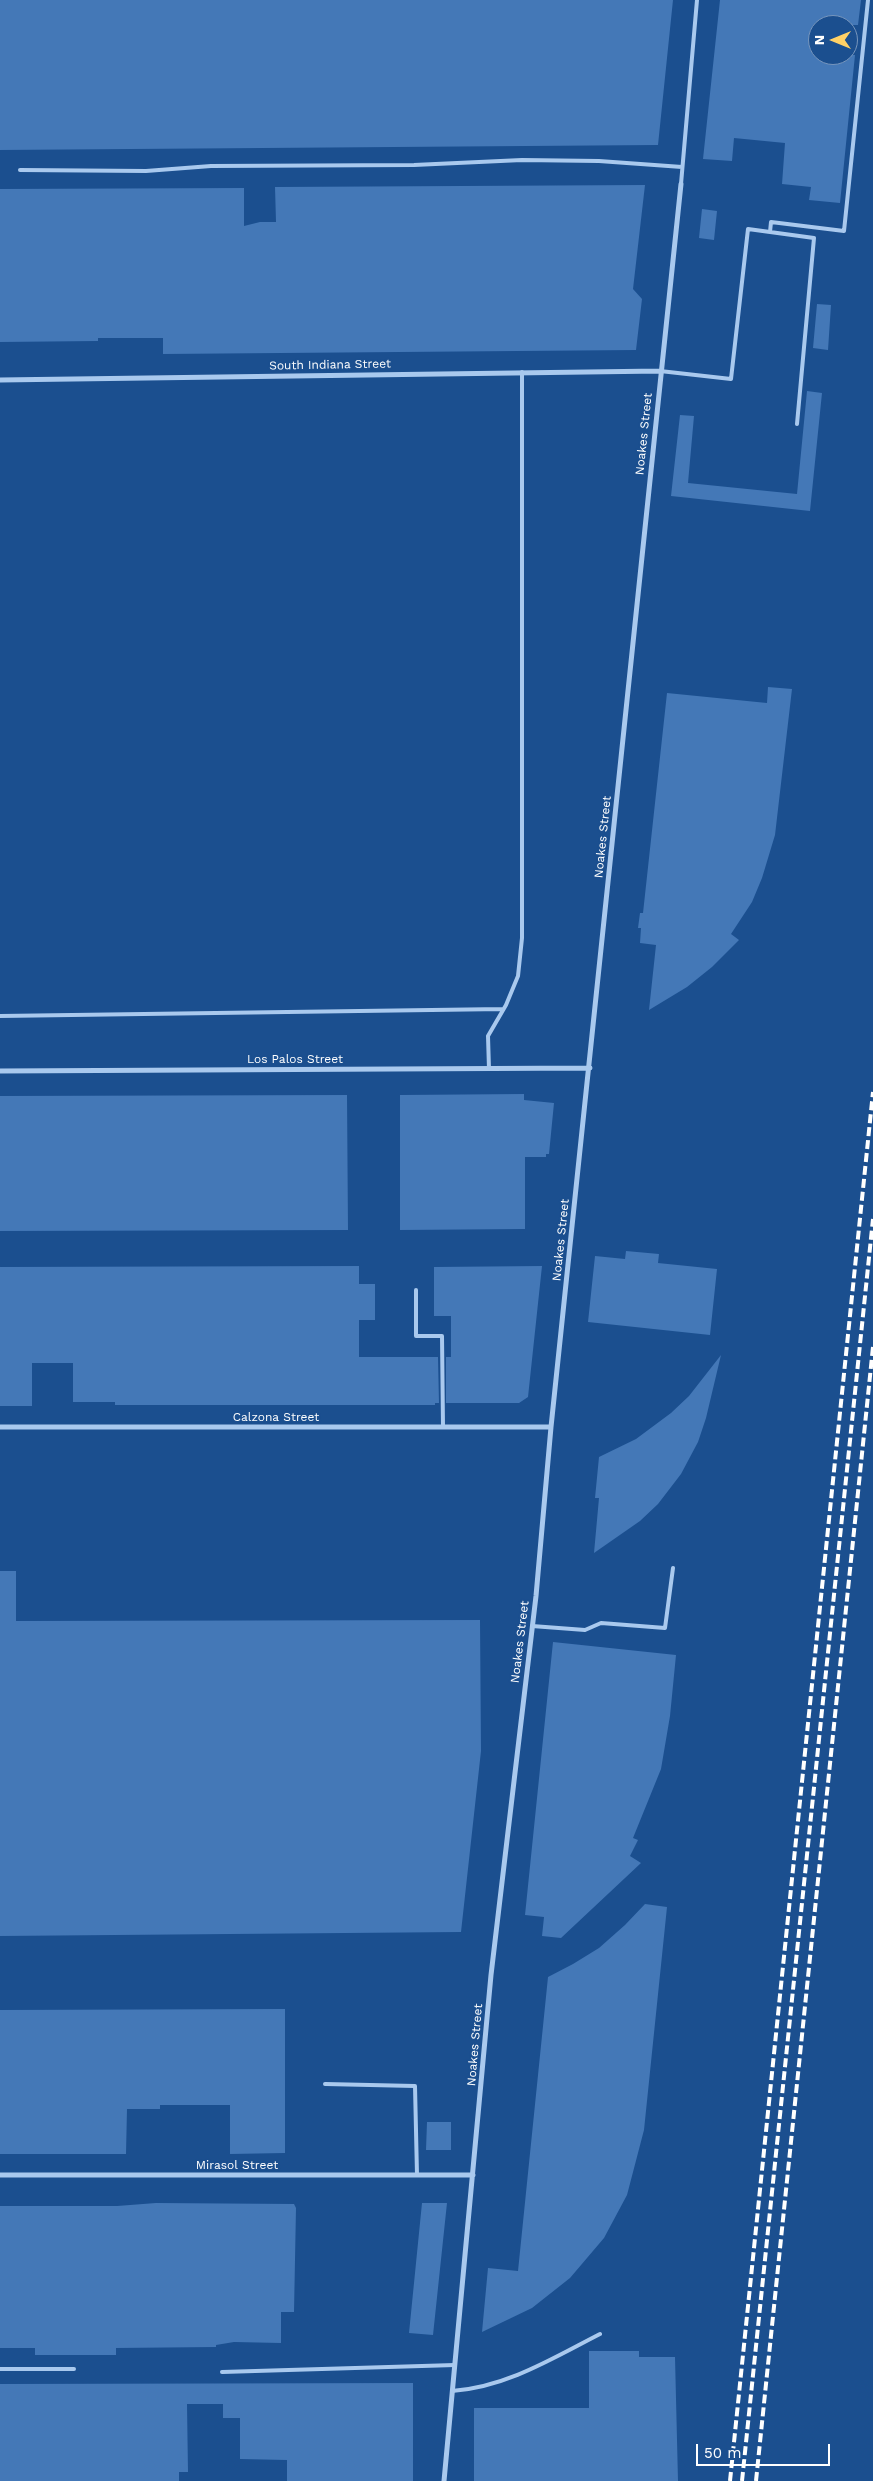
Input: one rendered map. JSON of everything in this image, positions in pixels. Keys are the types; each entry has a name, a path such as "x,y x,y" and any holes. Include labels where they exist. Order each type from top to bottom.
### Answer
{"street":[{"name":"Noakes Street","path":"444,2481 492,1975 532,1626 660,371 681,184"},
{"name":"South Indiana Street","path":"0,380 660,371"},
{"name":"Los Palos Street","path":"0,1071 590,1068"},
{"name":"Calzona Street","path":"0,1427 551,1427"},
{"name":"Mirasol Street","path":"0,2175 473,2175"}],"lane":[{"name":"Noakes Street","path":"681,184 697,0"},
{"path":"770,232 771,222 844,231 868,0"},
{"path":"20,170 146,171 211,166 414,166 522,160 599,161 682,167"},
{"path":"660,371 731,379 748,229 814,238 798,424"},
{"path":"489,1068 488,1036 518,976 522,938 522,372"},
{"path":"0,1016 503,1009"},
{"path":"416,1290 416,1336 442,1336 443,1427"},
{"path":"532,1626 585,1630 601,1623 665,1628 673,1568"},
{"path":"325,2084 415,2086 417,2175"},
{"path":"452,2391 474,2389 505,2381 600,2334"},
{"path":"222,2372 455,2365"},
{"path":"0,2369 74,2369"}],"building":[{"path":"0,0 673,0 658,145 0,150"},
{"path":"720,0 861,0 858,25 858,15 808,15 808,65 854,65 840,203 809,200 811,187 782,184 785,143 734,138 732,161 703,159"},
{"path":"645,185 633,289 642,299 636,350 163,354 163,338 98,338 98,341 0,342 0,189 244,188 244,226 260,222 276,222 275,187"},
{"path":"702,209 717,211 714,240 699,238"},
{"path":"817,304 831,305 828,350 813,348"},
{"path":"807,391 822,393 810,511 671,496 680,415 694,416 688,483 797,494"},
{"path":"768,687 792,689 775,835 762,878 752,902 731,934 739,940 712,967 687,987 649,1010 656,945 640,943 641,928 638,928 640,913 643,913 667,693 767,703"},
{"path":"524,1094 524,1100 554,1103 549,1154 546,1154 546,1157 525,1157 525,1229 400,1230 400,1095"},
{"path":"347,1095 348,1230 0,1231 0,1096"},
{"path":"626,1251 659,1254 658,1263 717,1269 710,1335 588,1322 595,1256 625,1259"},
{"path":"359,1266 359,1284 375,1284 375,1320 359,1320 359,1357 438,1357 439,1403 435,1403 435,1405 115,1405 115,1402 73,1402 73,1363 32,1363 32,1406 0,1406 0,1267"},
{"path":"542,1266 528,1397 519,1403 446,1403 446,1357 451,1357 451,1316 434,1316 434,1267"},
{"path":"721,1355 706,1418 698,1442 681,1474 658,1504 640,1521 594,1553 599,1498 595,1498 599,1457 636,1439 671,1413 689,1396"},
{"path":"0,1571 16,1571 16,1621 480,1620 481,1751 461,1932 0,1936"},
{"path":"553,1642 676,1655 670,1716 661,1769 633,1838 638,1840 630,1856 641,1863 561,1938 542,1936 544,1917 525,1915"},
{"path":"645,1904 667,1907 644,2130 627,2195 604,2238 570,2278 532,2308 482,2332 488,2268 518,2271 548,1977 599,1948"},
{"path":"285,2009 285,2153 230,2154 230,2105 160,2105 160,2109 127,2109 126,2154 0,2154 0,2010"},
{"path":"427,2122 451,2122 451,2150 426,2150"},
{"path":"156,2203 294,2204 296,2208 294,2312 281,2312 281,2343 234,2342 216,2345 216,2347 116,2348 116,2355 35,2355 35,2348 0,2348 0,2206 117,2206"},
{"path":"422,2203 447,2203 433,2335 409,2333"},
{"path":"589,2351 639,2351 639,2357 675,2357 678,2481 474,2481 474,2408 589,2408"},
{"path":"413,2383 413,2481 287,2481 287,2460 240,2459 240,2418 223,2418 223,2404 187,2404 188,2472 179,2472 179,2481 0,2481 0,2384"}],"railway":[{"path":"730,2481 873,1092"},
{"path":"742,2481 873,1219"},
{"path":"756,2481 873,1347"}]}
